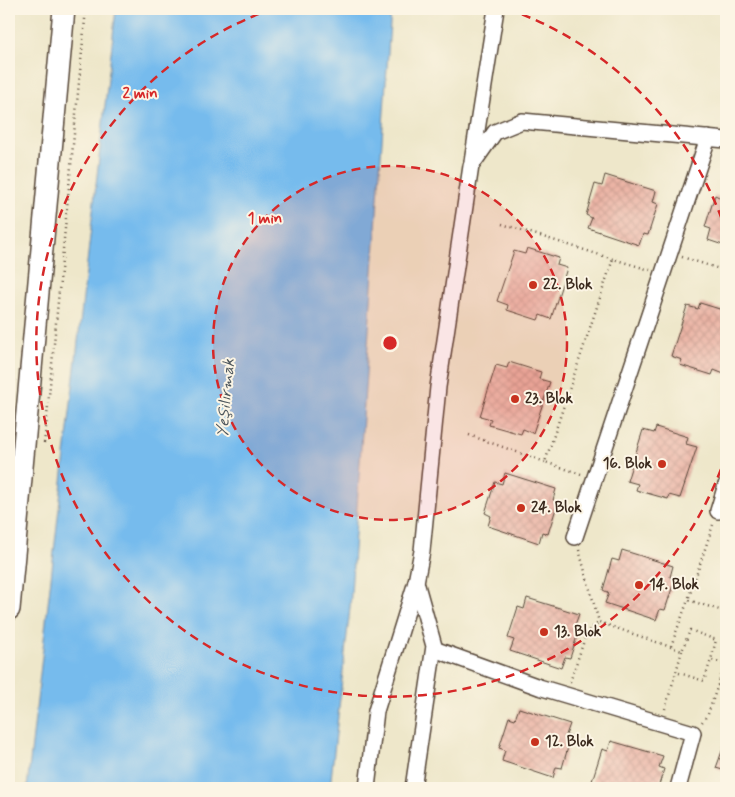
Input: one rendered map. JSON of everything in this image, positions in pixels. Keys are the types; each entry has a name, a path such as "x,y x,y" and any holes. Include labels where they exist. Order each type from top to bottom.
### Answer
{"street":[{"path":"9,609 64,9"},
{"path":"367,788 376,711 416,582 422,551 438,387 496,9"},
{"path":"471,166 495,132 522,121 726,140"},
{"path":"575,537 708,138"},
{"path":"718,511 726,485"},
{"path":"413,788 434,649 416,582"},
{"path":"434,649 566,695 693,733 678,788"}],"path":[{"path":"502,224 663,274"},
{"path":"670,253 726,271"},
{"path":"545,462 613,259"},
{"path":"469,435 595,479"},
{"path":"671,646 718,511"},
{"path":"575,537 599,622"},
{"path":"688,600 726,612"},
{"path":"599,622 682,650"},
{"path":"566,695 587,632 599,622"},
{"path":"661,724 682,650 690,630 716,640 704,681 676,672"},
{"path":"693,733 708,714 726,664 711,660"},
{"path":"718,685 726,688"}],"water":[{"name":"Yeşilırmak","path":"116,9 391,9 350,608 330,788 27,788"}],"building":[{"path":"605,175 656,191 653,202 658,204 648,235 643,234 639,245 588,228 592,218 586,215 595,184 602,186"},
{"path":"725,187 726,246 708,240 711,229 705,227 715,195 721,198"},
{"name":"22. Blok","path":"527,248 559,258 557,265 567,268 551,319 540,315 538,320 507,310 508,305 497,301 514,251 525,254"},
{"path":"700,303 726,311 726,368 724,374 714,370 712,375 680,365 682,360 671,356 687,306 698,309"},
{"name":"23. Blok","path":"509,362 541,372 539,379 550,382 533,433 523,429 521,434 489,425 491,419 480,416 496,365 507,368"},
{"name":"16. Blok","path":"656,427 688,437 686,444 697,447 680,498 669,495 668,499 636,490 638,484 627,481 643,430 654,433"},
{"name":"24. Blok","path":"505,473 556,489 553,500 558,502 548,534 542,532 539,543 488,526 491,516 485,513 495,482 502,484"},
{"name":"14. Blok","path":"622,550 673,566 670,577 675,579 665,610 660,609 656,620 605,603 609,593 603,590 612,559 619,561"},
{"name":"13. Blok","path":"527,598 579,614 575,625 580,627 570,658 565,657 561,668 510,651 514,640 508,638 518,607 524,609"},
{"name":"12. Blok","path":"519,708 570,724 566,735 571,737 562,768 556,767 553,778 502,761 505,750 499,748 509,717 515,719"},
{"path":"726,740 726,771 716,768"},
{"path":"611,741 663,756 659,767 664,769 658,788 596,788 598,783 592,781 602,749 608,751"}],"place":[{"name":"22. Blok","path":"533,285"},
{"name":"23. Blok","path":"515,399"},
{"name":"16. Blok","path":"662,464"},
{"name":"24. Blok","path":"521,508"},
{"name":"14. Blok","path":"639,585"},
{"name":"13. Blok","path":"544,632"},
{"name":"12. Blok","path":"535,742"}]}
